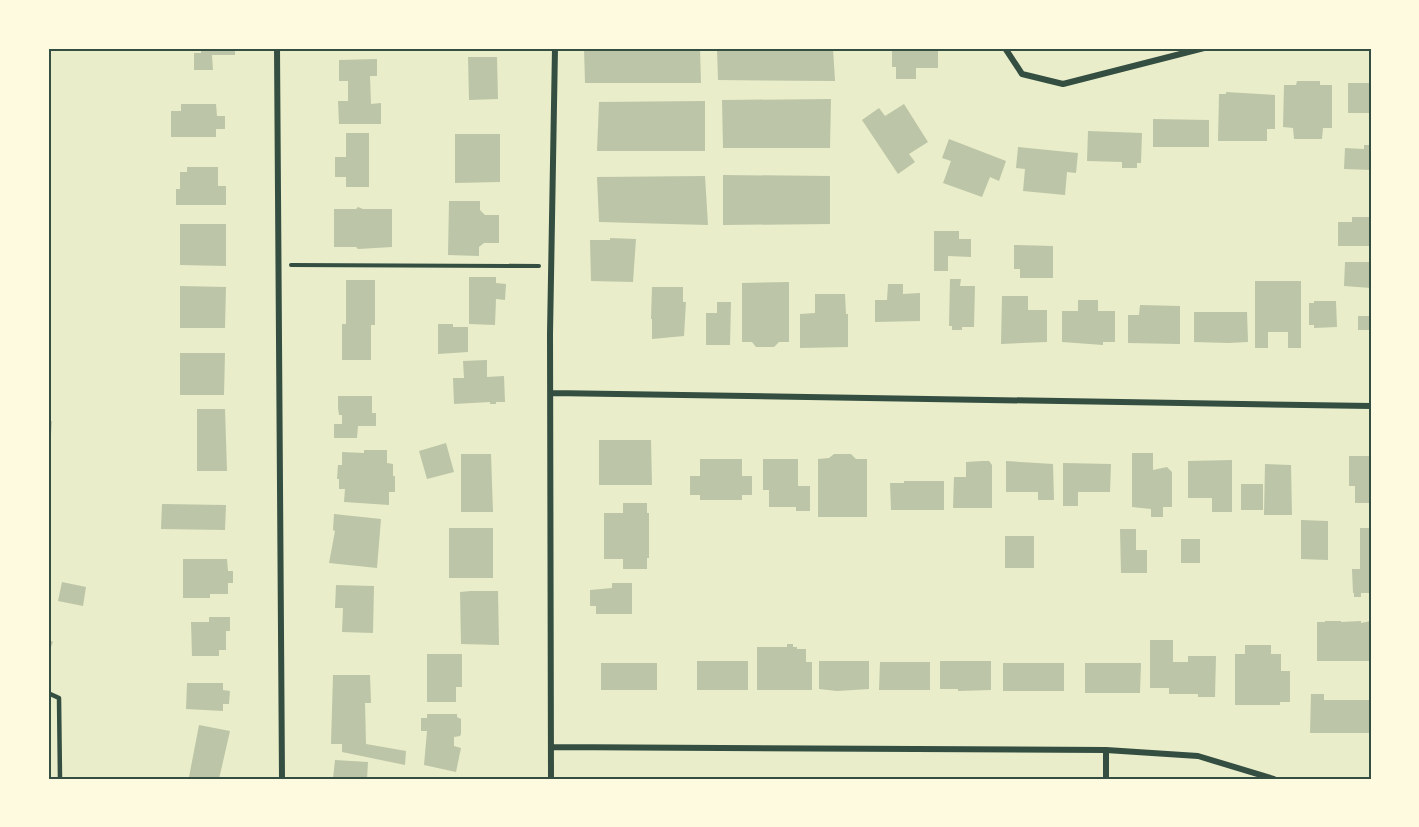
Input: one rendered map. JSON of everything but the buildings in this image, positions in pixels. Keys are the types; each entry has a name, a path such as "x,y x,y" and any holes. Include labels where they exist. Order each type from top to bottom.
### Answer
{"street":[{"path":"277,48 282,779"},
{"path":"551,779 551,266 555,48"},
{"path":"1005,48 1022,74 1063,84 1204,48"},
{"path":"552,393 1371,406"},
{"path":"551,747 1106,750 1198,756 1274,779"},
{"path":"1106,750 1106,779"}],"lane":[{"path":"48,693 59,698 60,779"}],"path":[{"path":"279,264 551,266"}]}
